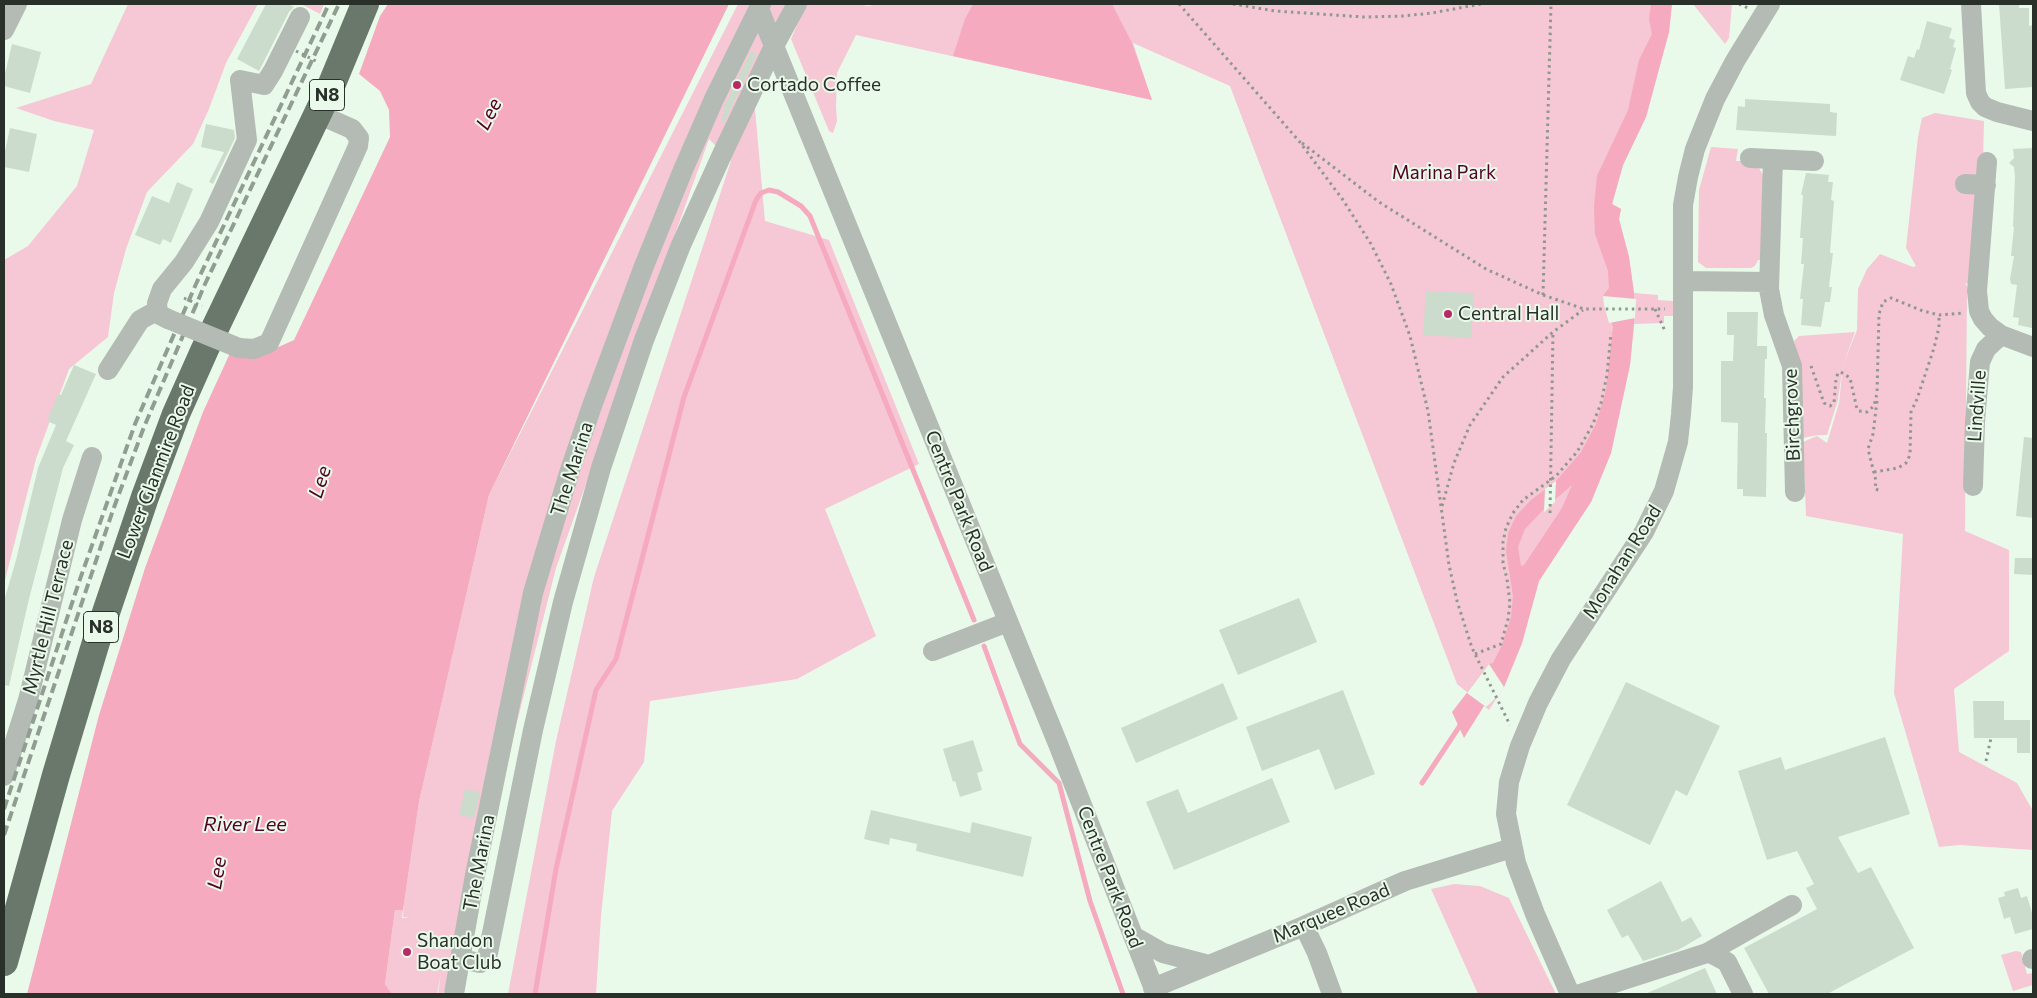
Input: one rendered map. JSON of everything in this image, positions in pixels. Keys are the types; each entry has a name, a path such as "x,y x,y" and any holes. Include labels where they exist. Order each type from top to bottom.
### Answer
{"highway":[{"name":"Lower Glanmire Road","path":"4,962 65,746 122,561 176,414 205,349 318,114 365,4"}],"street":[{"path":"4,30 17,4"},
{"name":"The Marina","path":"461,959 480,963 487,958 533,730 563,602 601,468 644,340 681,245 725,148 774,46 797,4"},
{"name":"Monahan Road","path":"1570,994 1533,910 1512,848 1506,806 1509,782 1522,742 1538,704 1561,659 1636,545 1652,518 1664,491 1678,442 1681,414 1683,205 1695,149 1714,99 1770,4"},
{"path":"1971,4 1976,93 1980,102 1985,108 2033,121"},
{"name":"The Marina","path":"454,994 475,875 533,593 570,470 644,266 682,170 714,99 760,6"},
{"name":"Centre Park Road","path":"760,6 774,46 1008,622 1155,991"},
{"path":"300,17 264,85 240,80 247,140 209,222 184,262 162,289 157,303 163,314 239,348 254,348 269,343 358,146 359,138 352,129 318,114"},
{"path":"1750,158 1814,161"},
{"name":"Birchgrove","path":"1773,159 1769,282 1774,315 1792,366 1795,492"},
{"path":"1987,162 1978,278 1979,311 1988,324 2001,334 2033,347"},
{"path":"1965,184 1986,185"},
{"path":"1683,281 1769,282"},
{"path":"108,370 140,320 163,314"},
{"name":"Lindville","path":"1973,486 1975,422 1980,362 1986,349 2001,334"},
{"name":"Myrtle Hill Terrace","path":"4,776 28,700 72,520 92,458"},
{"path":"933,651 1008,622"},
{"name":"Marquee Road","path":"1155,991 1405,881 1512,848"},
{"path":"1580,994 1707,953 1792,905"},
{"path":"1304,926 1317,953 1332,994"},
{"path":"1133,936 1163,953 1209,966"},
{"path":"1707,953 1727,962 1743,994"}],"path":[{"path":"1179,4 1299,141 1343,200 1371,244 1391,284 1410,336 1428,411 1449,565 1464,625 1475,654 1514,732 1522,742"},
{"path":"1233,4 1274,11 1364,17 1432,13 1482,4"},
{"path":"1543,295 1551,4"},
{"path":"296,51 318,62"},
{"path":"1299,141 1379,202 1432,237 1486,269 1543,295 1584,310 1683,310"},
{"path":"184,298 202,306"},
{"path":"1882,492 1875,489 1876,481 1868,449 1878,393 1879,314 1883,302 1890,298 1924,311 1939,314 1979,311"},
{"path":"1654,309 1666,332"},
{"path":"1442,509 1454,463 1470,425 1503,377 1552,332 1584,310"},
{"path":"1874,472 1898,468 1906,463 1910,455 1911,412 1934,348 1939,328 1939,314"},
{"path":"1550,513 1552,332"},
{"path":"1475,654 1500,644 1508,619 1510,603 1503,556 1506,528 1513,513 1524,500 1551,481 1577,452 1593,424 1601,403 1607,375 1611,334"},
{"path":"1809,362 1820,396 1827,406 1834,404 1836,379 1841,372 1850,378 1854,402 1860,411 1867,412 1871,410 1878,393"},
{"path":"1986,761 1991,738"}],"green space":[{"path":"128,4 258,4 226,63 209,109 193,144 147,192 126,249 114,293 108,337 69,369 36,459 4,584 4,260 28,246 77,186 94,130 54,121 16,108 91,84"},
{"path":"301,4 324,4 320,14"},
{"path":"738,4 795,4 754,98 765,221 829,240 919,464 825,509 876,636 797,679 650,701 644,762 612,811 601,916 596,994 508,994 556,741 594,577 731,161 709,139 556,568 515,730 460,980 441,994 438,994 441,973 437,994 392,994 385,984 395,910 403,910 402,918 410,918 403,917 404,903 419,802 489,495"},
{"name":"Marina Park","path":"806,4 859,4 867,6 880,4 1672,4 1669,32 1646,117 1623,165 1612,204 1621,209 1619,219 1629,257 1634,293 1658,295 1658,300 1674,301 1674,316 1664,316 1664,323 1634,324 1630,365 1611,453 1591,502 1539,581 1522,643 1504,687 1489,710 1457,684 1230,86 1133,43 1152,100 856,35 837,73 837,121 833,133 829,131 791,39"},
{"path":"1693,4 1732,4 1729,38 1725,44"},
{"path":"1935,113 1984,121 1983,161 1970,284 1965,283 1967,286 1965,531 2009,550 2009,651 1954,689 1959,752 2017,783 2033,811 2033,850 1960,845 1939,847 1894,693 1903,534 1806,516 1803,442 1817,436 1827,443 1839,403 1843,365 1857,330 1858,289 1867,269 1880,254 1913,267 1916,266 1906,248 1918,137 1922,118"},
{"path":"1711,147 1738,149 1736,161 1745,161 1759,168 1763,175 1763,260 1758,260 1755,266 1751,268 1706,268 1698,262 1699,190"},
{"path":"1855,332 1843,365 1838,400 1827,435 1803,438 1800,364 1794,341 1799,336"},
{"path":"1454,884 1480,886 1509,898 1556,994 1478,994 1431,889"},
{"path":"2016,951 2021,952 2027,974 2033,973 2033,985 2013,991 2001,955"}],"water":[{"name":"River Lee","path":"388,4 729,4 489,495 419,802 403,910 395,910 385,984 392,994 27,994 99,715 145,568 203,412 237,338 274,349 294,340 390,137 389,110 380,91 359,74 380,16"},
{"path":"973,4 1112,4 1132,43 1152,100 953,56 965,19"},
{"path":"1651,4 1672,4 1669,32 1646,117 1623,165 1612,204 1621,209 1619,219 1629,257 1634,293 1634,324 1630,365 1611,453 1591,502 1539,581 1522,643 1504,687 1484,706 1464,738 1452,712 1489,664 1493,663 1502,645 1511,617 1513,596 1506,551 1508,533 1516,516 1531,500 1556,481 1581,452 1596,424 1606,390 1613,327 1603,296 1609,288 1608,271 1595,234 1594,206 1597,176 1628,110 1639,60 1652,34 1649,19","holes":["1572,485 1562,508 1524,565 1521,566 1518,547 1525,529 1545,508"]}],"pier":[{"path":"1603,296 1636,299 1635,318 1609,323"},
{"path":"1556,481 1555,502 1544,512 1545,489"},
{"path":"1489,664 1504,687 1498,696 1486,707 1467,693"}],"building":[{"path":"266,4 288,4 294,7 289,12 259,71 237,59"},
{"path":"1999,4 2019,4 2019,8 2029,8 2029,26 2033,25 2033,87 2005,89"},
{"path":"1927,21 1952,28 1949,38 1955,40 1953,47 1956,48 1950,69 1952,70 1944,94 1900,80 1908,56 1914,58 1917,49 1919,50"},
{"path":"12,44 41,52 30,93 4,86"},
{"path":"751,51 757,54 724,123 721,122 725,105"},
{"path":"1745,99 1830,104 1830,112 1837,113 1836,136 1736,130 1738,106 1745,107"},
{"path":"206,124 234,130 235,138 213,184 209,182 224,152 201,147"},
{"path":"10,128 37,134 29,172 4,167 4,156"},
{"path":"2033,148 2032,328 2018,325 2019,318 2013,317 2017,285 2011,284 2010,279 2014,256 2011,256 2014,227 2015,177 2014,167 2009,163 2014,158 2013,149"},
{"path":"1806,173 1829,175 1828,182 1833,182 1831,200 1834,201 1830,253 1833,253 1829,287 1832,287 1830,302 1825,302 1821,327 1801,325 1803,299 1800,299 1804,264 1801,264 1803,238 1800,238 1803,195 1801,195"},
{"path":"177,182 193,189 171,243 163,239 160,245 135,235 152,196 169,203"},
{"name":"Central Hall","path":"1426,291 1474,293 1471,338 1423,335"},
{"path":"1727,312 1758,312 1757,346 1767,346 1764,398 1766,398 1765,433 1767,433 1766,497 1743,496 1743,489 1737,489 1738,423 1721,422 1721,361 1733,361 1734,335 1727,335"},
{"path":"74,365 96,374 66,441 74,445 63,468 29,599 9,686 4,685 4,601 38,468 56,425 47,421 58,394 61,395"},
{"path":"2024,437 2033,438 2033,518 2016,516"},
{"path":"2015,558 2033,558 2033,575 2014,574"},
{"path":"1299,598 1317,642 1238,675 1219,630"},
{"path":"1626,682 1720,726 1687,796 1676,790 1650,845 1567,805"},
{"path":"1223,683 1238,719 1136,763 1121,728"},
{"path":"1343,690 1375,774 1335,790 1319,749 1262,771 1246,727"},
{"path":"1973,701 2004,701 2004,720 2030,720 2030,753 2017,753 2017,738 1974,738"},
{"path":"1885,737 1910,814 1838,837 1858,873 1871,867 1914,948 1827,994 1769,994 1744,948 1817,909 1806,888 1814,884 1797,851 1767,860 1738,771 1781,757 1785,770"},
{"path":"973,740 983,771 977,773 982,790 960,797 955,781 953,782 943,749"},
{"path":"1272,778 1290,822 1174,870 1146,802 1178,789 1188,813"},
{"path":"465,789 480,792 474,818 459,815"},
{"path":"871,810 970,833 972,822 1032,837 1023,877 916,851 917,844 890,838 889,845 864,839"},
{"path":"1661,881 1682,922 1691,917 1702,936 1678,950 1643,961 1628,935 1622,938 1607,910"},
{"path":"2018,888 2021,898 2027,896 2033,916 2033,929 2015,934 2010,917 2004,919 1998,898 2005,896 2004,892"},
{"path":"1705,968 1717,994 1645,994"}],"waterway":[{"path":"535,994 556,869 596,690 616,659 684,397 756,200 761,193 769,190 778,192 801,206 810,216 974,620"},
{"path":"984,646 1020,744 1059,783 1090,901 1123,994"},
{"path":"1422,783 1463,721"}],"railway":[{"path":"4,809 79,582 135,424 196,284 329,4"},
{"path":"4,835 113,510 144,427 205,284 339,4"}],"place":[{"name":"Cortado Coffee","path":"737,85"},
{"name":"Central Hall","path":"1448,314"},
{"name":"Shandon Boat Club","path":"407,952"}],"water label":[{"name":"Lee","path":"489,114"},
{"name":"Lee","path":"320,482"},
{"name":"Lee","path":"217,873"}]}
